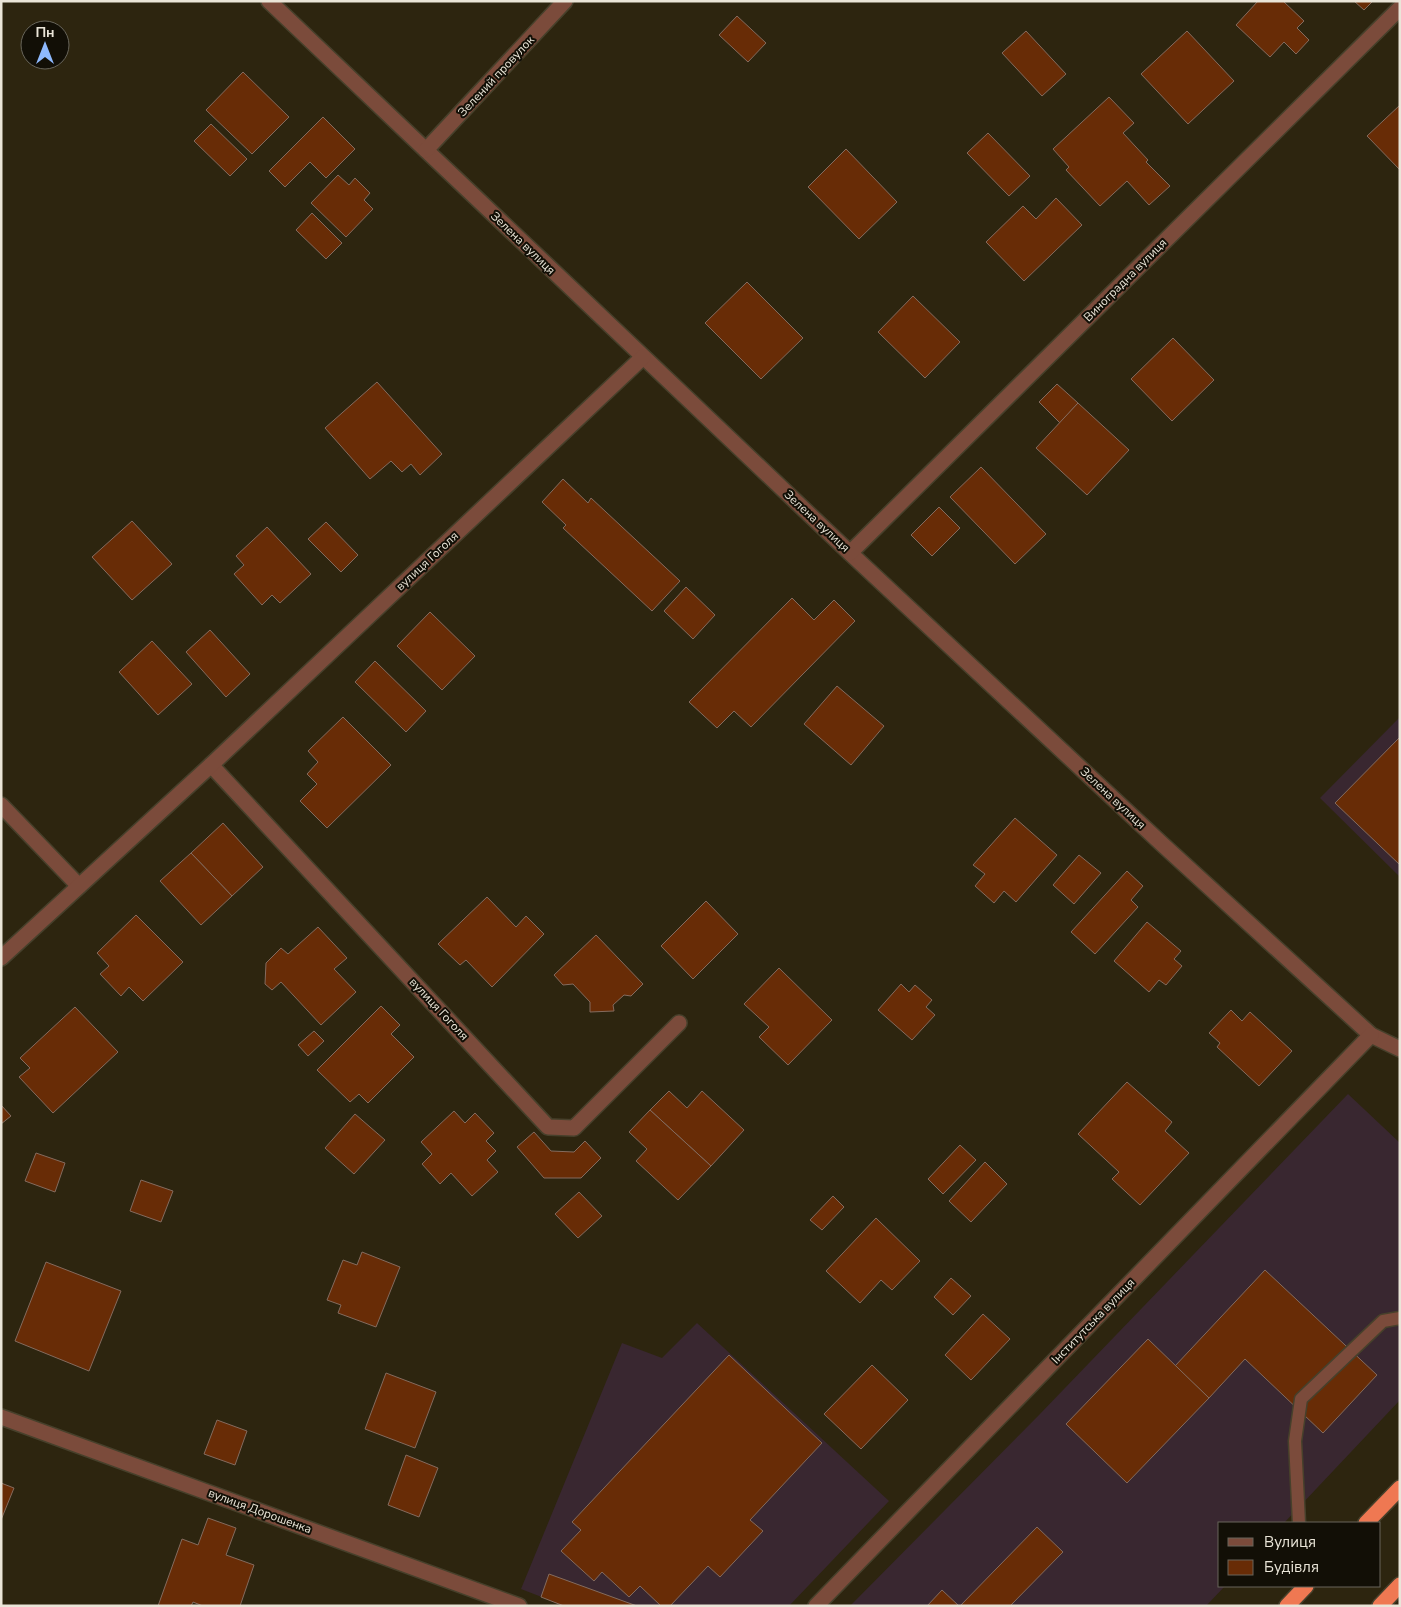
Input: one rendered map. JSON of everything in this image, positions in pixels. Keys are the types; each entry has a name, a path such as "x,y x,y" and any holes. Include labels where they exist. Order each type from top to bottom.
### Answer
{"highway":[{"path":"1367,1522 1400,1488"},
{"path":"1380,1606 1400,1585"},
{"path":"1287,1606 1304,1587"}],"street":[{"name":"Зелена вулиця","path":"269,1 850,553 1162,844 1371,1035 1400,1049"},
{"name":"Зелений провулок","path":"426,150 565,1"},
{"name":"Виноградна вулиця","path":"850,553 1400,8"},
{"name":"вулиця Гоголя","path":"1,958 211,764 643,357"},
{"name":"вулиця Гоголя","path":"211,764 548,1127 574,1128 679,1023"},
{"path":"1,804 79,886"},
{"name":"Інститутська вулиця","path":"822,1604 1371,1035"},
{"name":"вулиця Дорошенка","path":"1,1417 519,1606"}],"lane":[{"path":"1300,1522 1294,1441 1301,1399 1383,1321 1400,1318"}],"shaded area":[{"path":"1400,717 1400,877 1320,798"},
{"path":"1348,1094 1400,1143 1400,1400 1285,1522 1218,1522 1218,1587 1224,1587 1206,1606 850,1606 1039,1415"},
{"path":"697,1323 889,1501 789,1606 565,1606 521,1589 622,1343 662,1358"}],"building":[{"path":"1258,1 1283,1 1304,21 1297,28 1309,40 1296,54 1284,42 1270,57 1236,25"},
{"path":"1354,1 1373,1 1364,10"},
{"path":"737,16 766,43 748,62 719,35"},
{"path":"1026,31 1066,74 1042,96 1002,53"},
{"path":"1187,31 1234,81 1188,124 1141,74"},
{"path":"243,72 289,117 252,154 206,110"},
{"path":"1109,97 1134,123 1123,133 1148,160 1146,162 1170,186 1149,205 1127,181 1100,206 1066,170 1069,167 1053,149"},
{"path":"1400,105 1400,170 1367,136"},
{"path":"323,117 355,149 326,178 310,162 285,187 269,171"},
{"path":"211,124 247,159 230,176 194,141"},
{"path":"988,133 1030,176 1009,196 967,153"},
{"path":"846,149 897,202 859,239 808,187"},
{"path":"338,175 349,185 355,178 370,193 364,200 373,209 346,237 311,203"},
{"path":"1056,198 1082,225 1024,281 986,242 1023,206 1036,219"},
{"path":"312,213 342,243 326,259 296,230"},
{"path":"747,282 803,338 761,379 705,323"},
{"path":"913,296 960,342 925,378 878,332"},
{"path":"1173,338 1214,380 1172,421 1131,379"},
{"path":"377,382 442,454 420,475 411,464 402,472 391,461 370,479 325,428"},
{"path":"1057,384 1078,403 1060,423 1039,402"},
{"path":"1078,403 1129,450 1087,495 1036,448"},
{"path":"981,467 1046,534 1015,564 950,497"},
{"path":"563,479 588,503 591,498 680,581 652,611 563,528 566,525 542,502"},
{"path":"939,507 960,528 932,556 911,535"},
{"path":"132,521 172,564 132,600 92,557"},
{"path":"326,522 358,555 341,572 308,539"},
{"path":"267,527 311,574 280,603 272,595 262,605 234,574 244,565 236,556"},
{"path":"686,587 715,615 693,639 664,611"},
{"path":"792,598 814,620 834,600 855,621 751,727 734,711 717,728 689,702"},
{"path":"430,612 475,656 442,690 397,646"},
{"path":"210,630 250,674 226,697 186,652"},
{"path":"152,641 192,684 158,715 119,672"},
{"path":"375,661 426,711 406,732 355,682"},
{"path":"837,686 884,726 851,765 804,724"},
{"path":"343,717 391,765 327,828 300,801 317,784 307,774 318,762 308,751"},
{"path":"1400,737 1400,865 1335,803"},
{"path":"1015,818 1057,855 1016,902 1004,891 994,903 975,886 985,874 973,865"},
{"path":"223,823 263,867 232,896 191,853"},
{"path":"191,853 232,896 201,925 160,881"},
{"path":"1079,855 1101,873 1074,904 1053,885"},
{"path":"1127,871 1143,886 1131,900 1138,907 1095,954 1071,932"},
{"path":"487,897 516,927 526,916 544,934 492,987 466,960 460,965 438,944"},
{"path":"706,901 738,934 693,979 661,946"},
{"path":"136,915 183,962 143,1001 129,987 121,996 100,974 109,966 97,953"},
{"path":"1147,922 1181,951 1174,959 1182,966 1166,985 1159,980 1149,992 1114,961"},
{"path":"318,927 347,958 334,969 356,992 321,1025 281,982 272,990 265,984 266,963 281,948 288,954"},
{"path":"596,935 643,984 631,996 624,995 613,1005 614,1011 590,1012 590,1002 573,984 563,985 554,975"},
{"path":"779,968 832,1020 788,1065 759,1037 769,1027 744,1004"},
{"path":"901,984 909,992 915,985 932,1000 926,1007 935,1015 912,1040 878,1010"},
{"path":"381,1006 400,1025 391,1034 414,1057 368,1103 359,1094 350,1102 317,1070"},
{"path":"75,1007 118,1052 53,1113 19,1077 30,1068 20,1058"},
{"path":"1231,1010 1242,1021 1250,1012 1292,1051 1259,1086 1217,1047 1220,1043 1209,1033"},
{"path":"314,1031 324,1041 308,1056 298,1045"},
{"path":"1127,1082 1172,1122 1165,1131 1189,1153 1140,1205 1112,1179 1119,1172 1078,1134"},
{"path":"669,1091 687,1108 702,1091 744,1130 711,1166 650,1110"},
{"path":"1,1105 11,1116 1,1124"},
{"path":"650,1110 711,1166 678,1200 636,1161 647,1149 629,1132"},
{"path":"454,1111 465,1123 475,1113 494,1133 486,1141 496,1151 487,1160 498,1172 472,1196 451,1173 440,1184 422,1164 432,1154 421,1142"},
{"path":"355,1114 385,1140 354,1174 325,1148"},
{"path":"534,1132 551,1151 574,1152 585,1141 601,1158 581,1178 544,1178 517,1147"},
{"path":"960,1145 976,1160 943,1194 928,1179"},
{"path":"36,1153 65,1163 55,1192 25,1181"},
{"path":"985,1162 1007,1184 971,1222 949,1201"},
{"path":"141,1180 173,1191 161,1222 130,1211"},
{"path":"579,1192 602,1216 578,1238 555,1214"},
{"path":"833,1196 844,1207 822,1230 810,1220"},
{"path":"876,1218 920,1261 892,1290 881,1280 860,1303 826,1271"},
{"path":"362,1252 400,1267 376,1327 338,1313 341,1305 327,1300 343,1260 357,1265"},
{"path":"46,1262 121,1291 89,1371 15,1341"},
{"path":"1265,1270 1377,1375 1323,1433 1245,1359 1209,1398 1175,1366"},
{"path":"951,1278 971,1296 953,1315 934,1297"},
{"path":"983,1314 1010,1339 971,1380 945,1355"},
{"path":"1148,1339 1209,1398 1127,1483 1066,1424"},
{"path":"729,1355 822,1443 750,1520 763,1531 720,1577 708,1566 670,1606 661,1606 640,1586 629,1597 602,1572 594,1581 561,1551 581,1530 572,1522"},
{"path":"872,1365 908,1400 861,1449 824,1414"},
{"path":"386,1373 436,1392 415,1448 365,1429"},
{"path":"217,1420 247,1431 235,1465 204,1454"},
{"path":"406,1455 438,1468 419,1517 388,1505"},
{"path":"1,1483 14,1488 1,1520"},
{"path":"208,1518 236,1528 226,1555 254,1565 240,1606 203,1606 193,1602 191,1606 158,1606 182,1539 198,1545"},
{"path":"1037,1527 1063,1552 1010,1606 960,1606"},
{"path":"549,1574 637,1606 564,1606 541,1597"},
{"path":"942,1590 959,1606 927,1606"}]}
